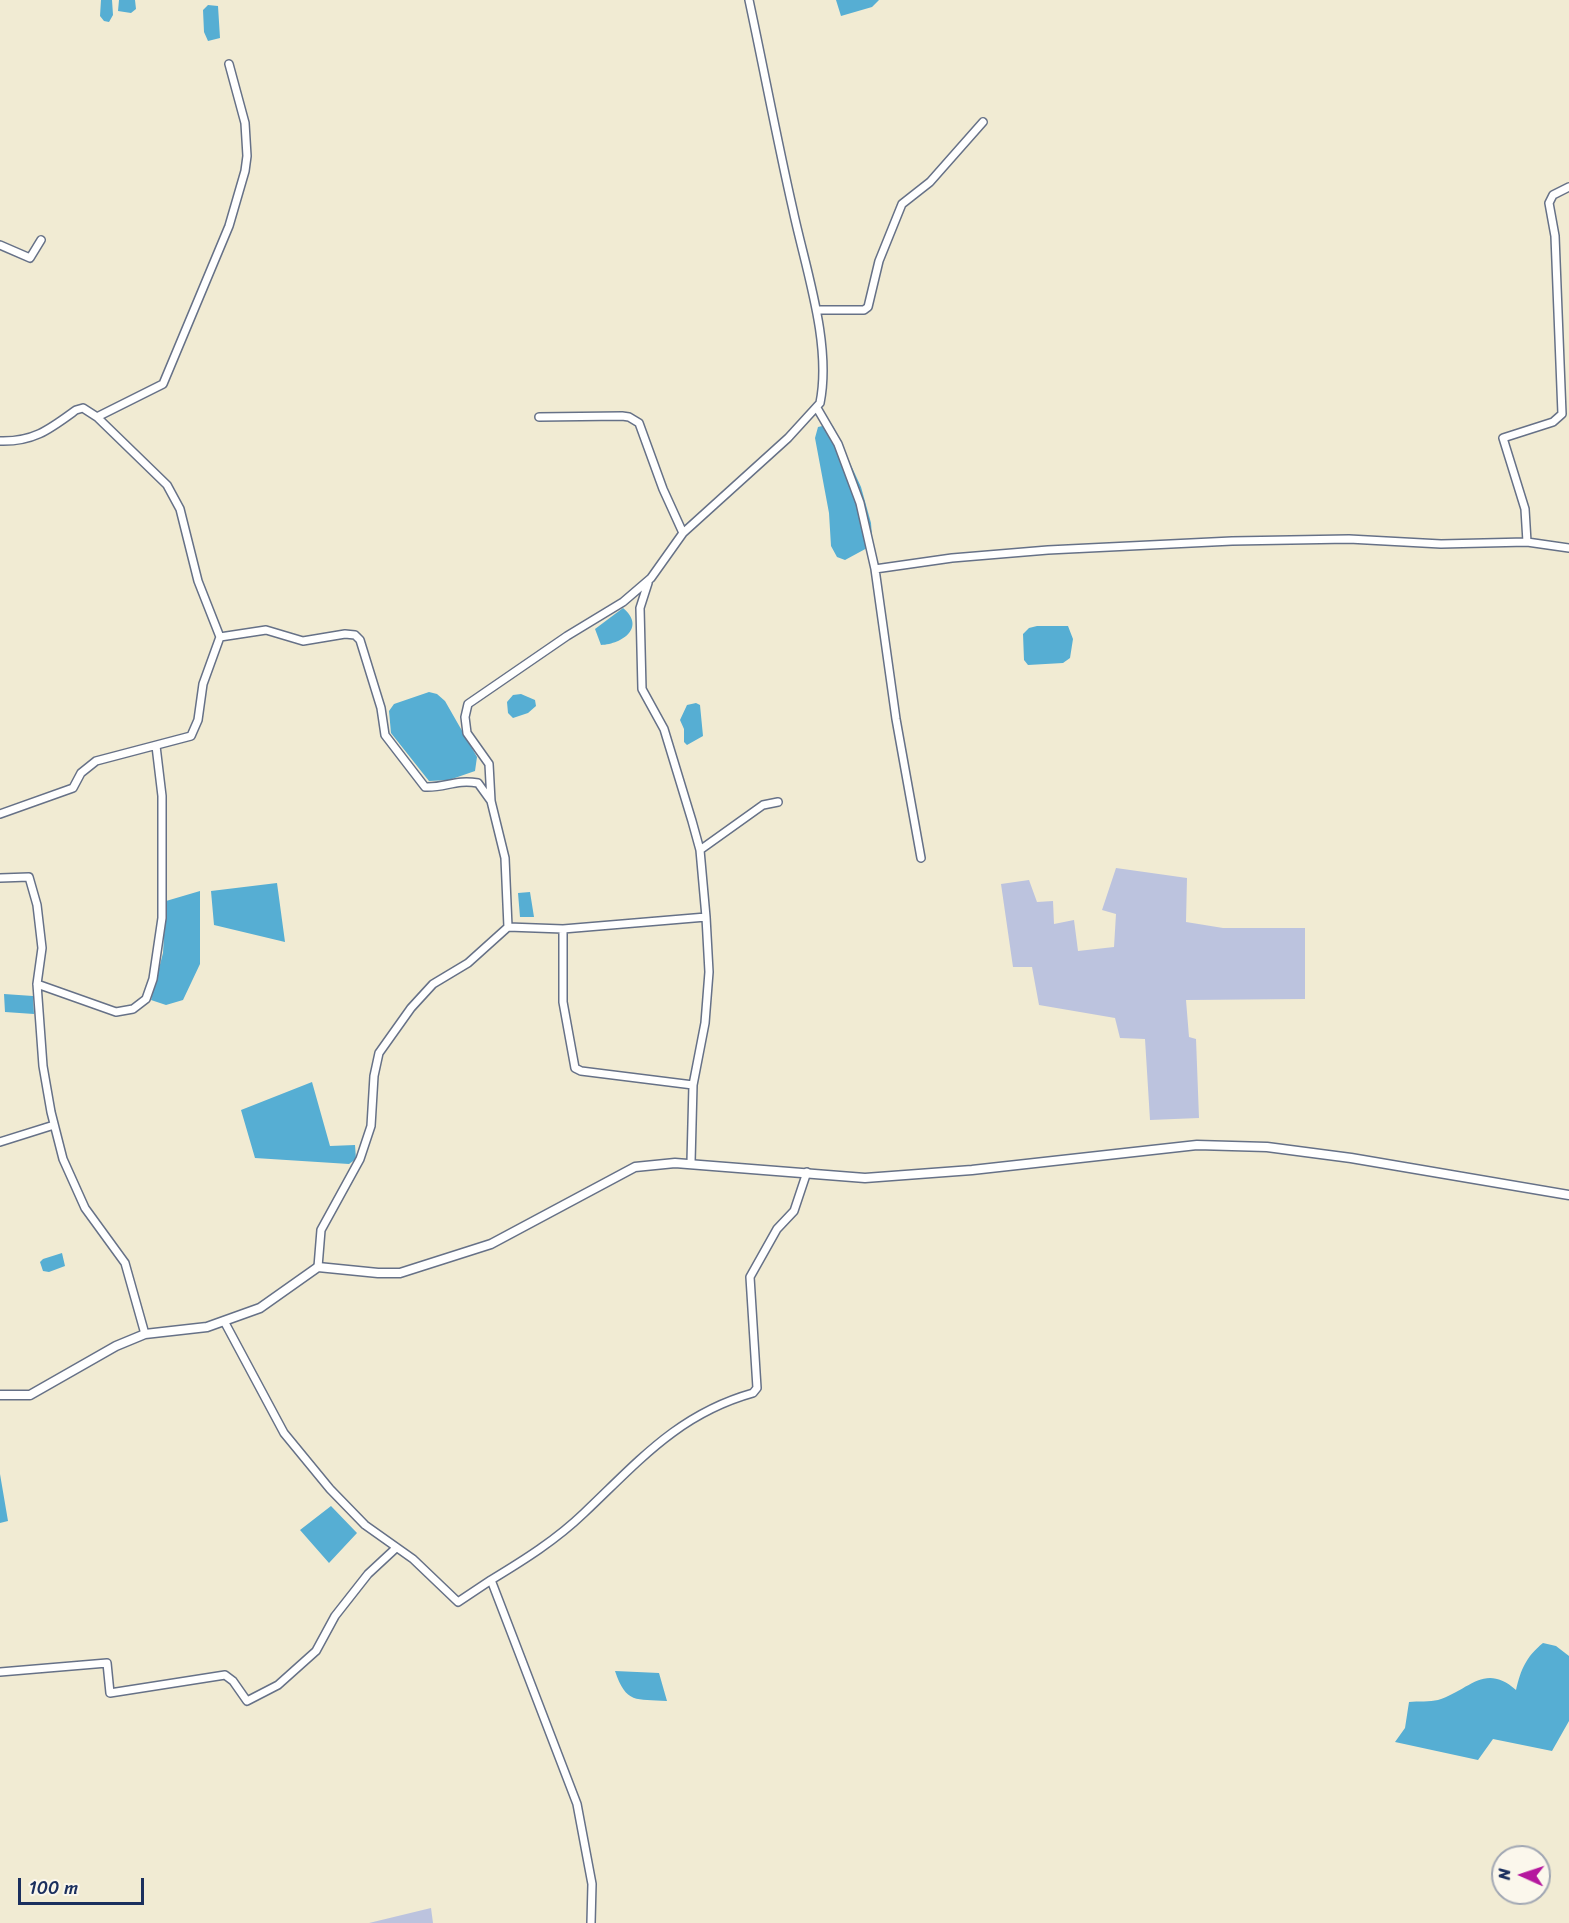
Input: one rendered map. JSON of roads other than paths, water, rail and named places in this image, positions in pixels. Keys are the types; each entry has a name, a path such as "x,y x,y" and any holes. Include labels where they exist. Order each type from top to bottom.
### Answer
{"street":[{"path":"691,1162 693,1084 705,1023 709,972 700,850 664,729 642,688 640,608 643,593 651,578 683,533 817,408 822,386 817,310 777,137 749,0"},
{"path":"97,417 163,384 229,226 247,156 245,123 229,64"},
{"path":"817,310 868,307 879,261 902,204 930,182 983,122"},
{"path":"1527,542 1522,498 1503,438 1553,422 1562,414 1555,236 1549,203 1553,195 1569,187"},
{"path":"0,245 30,258 41,240"},
{"path":"0,441 25,441 83,408 97,417 167,485 180,509 198,581 220,637 203,684 198,720 191,736 96,761 81,772 73,788 0,814"},
{"path":"817,408 838,444 860,503 874,569 896,719 921,858"},
{"path":"538,417 622,416 635,419 639,423 663,489 683,533"},
{"path":"874,569 952,558 1117,545 1348,539 1441,544 1527,542 1569,548"},
{"path":"508,927 505,858 491,801 489,764 467,733 465,717 468,704 567,636 623,602 651,578"},
{"path":"220,637 266,630 303,640 345,634 355,635 360,640 374,683 385,735 416,779 425,787 438,788 460,780 478,783 491,801"},
{"path":"37,984 116,1012 133,1009 146,999 153,979 162,918 162,796 156,746"},
{"path":"700,850 763,805 778,802"},
{"path":"0,878 29,877 37,905 42,948 37,984 43,1066 54,1125 63,1159 85,1208 125,1263 145,1334"},
{"path":"318,1268 321,1230 360,1159 372,1126 374,1076 379,1053 411,1008 433,984 468,963 508,927 563,929 706,917"},
{"path":"563,929 562,1002 575,1068 581,1071 693,1084"},
{"path":"0,1142 54,1125"},
{"path":"0,1395 30,1395 116,1346 145,1334 207,1327 260,1308 318,1268 378,1274 400,1273 491,1244 635,1167 691,1162 865,1178 1209,1145 1316,1152 1569,1195"},
{"path":"224,1321 284,1433 330,1489 358,1518 413,1559 458,1602 540,1550 584,1514 619,1476 686,1422 753,1393 757,1388 750,1277 777,1229 794,1211 807,1172"},
{"path":"0,1672 106,1663 110,1694 225,1675 233,1681 246,1701 278,1684 316,1651 342,1608 368,1575 396,1548"},
{"path":"491,1580 577,1804 592,1884 591,1923"}],"water":[{"path":"101,0 112,0 113,15 109,22 104,21 100,16"},
{"path":"119,0 135,0 136,9 131,13 118,11"},
{"path":"836,0 879,0 872,7 841,16"},
{"path":"208,5 218,6 220,38 208,41 204,32 203,10"},
{"path":"833,426 861,487 871,523 872,536 869,547 845,560 837,557 831,546 829,513 815,438 818,427"},
{"path":"623,608 630,615 632,628 624,638 601,645 595,629"},
{"path":"1068,626 1073,639 1070,658 1063,663 1028,665 1024,660 1023,634 1029,628"},
{"path":"429,692 437,694 445,701 477,757 475,771 449,780 429,781 391,733 389,711 394,704"},
{"path":"521,694 535,700 536,706 528,713 513,718 508,713 507,702 513,695"},
{"path":"696,703 700,705 703,736 687,745 684,742 684,729 680,720 687,705"},
{"path":"277,883 285,942 214,925 211,891"},
{"path":"200,891 200,964 183,1000 166,1005 151,1000 163,953 166,901"},
{"path":"530,892 534,917 520,917 518,893"},
{"path":"4,994 33,996 34,1014 5,1012"},
{"path":"312,1082 330,1146 355,1145 356,1159 349,1164 255,1158 241,1110"},
{"path":"62,1253 65,1266 49,1272 43,1271 40,1262 43,1259"},
{"path":"0,1474 8,1521 0,1523"},
{"path":"331,1506 357,1533 329,1563 300,1530"},
{"path":"1543,1643 1556,1646 1569,1656 1569,1721 1552,1751 1493,1739 1478,1760 1395,1742 1405,1728 1409,1702 1438,1700 1485,1678 1495,1678 1516,1690 1525,1664 1532,1653"},
{"path":"615,1671 659,1673 667,1701 634,1698 623,1689"}]}
